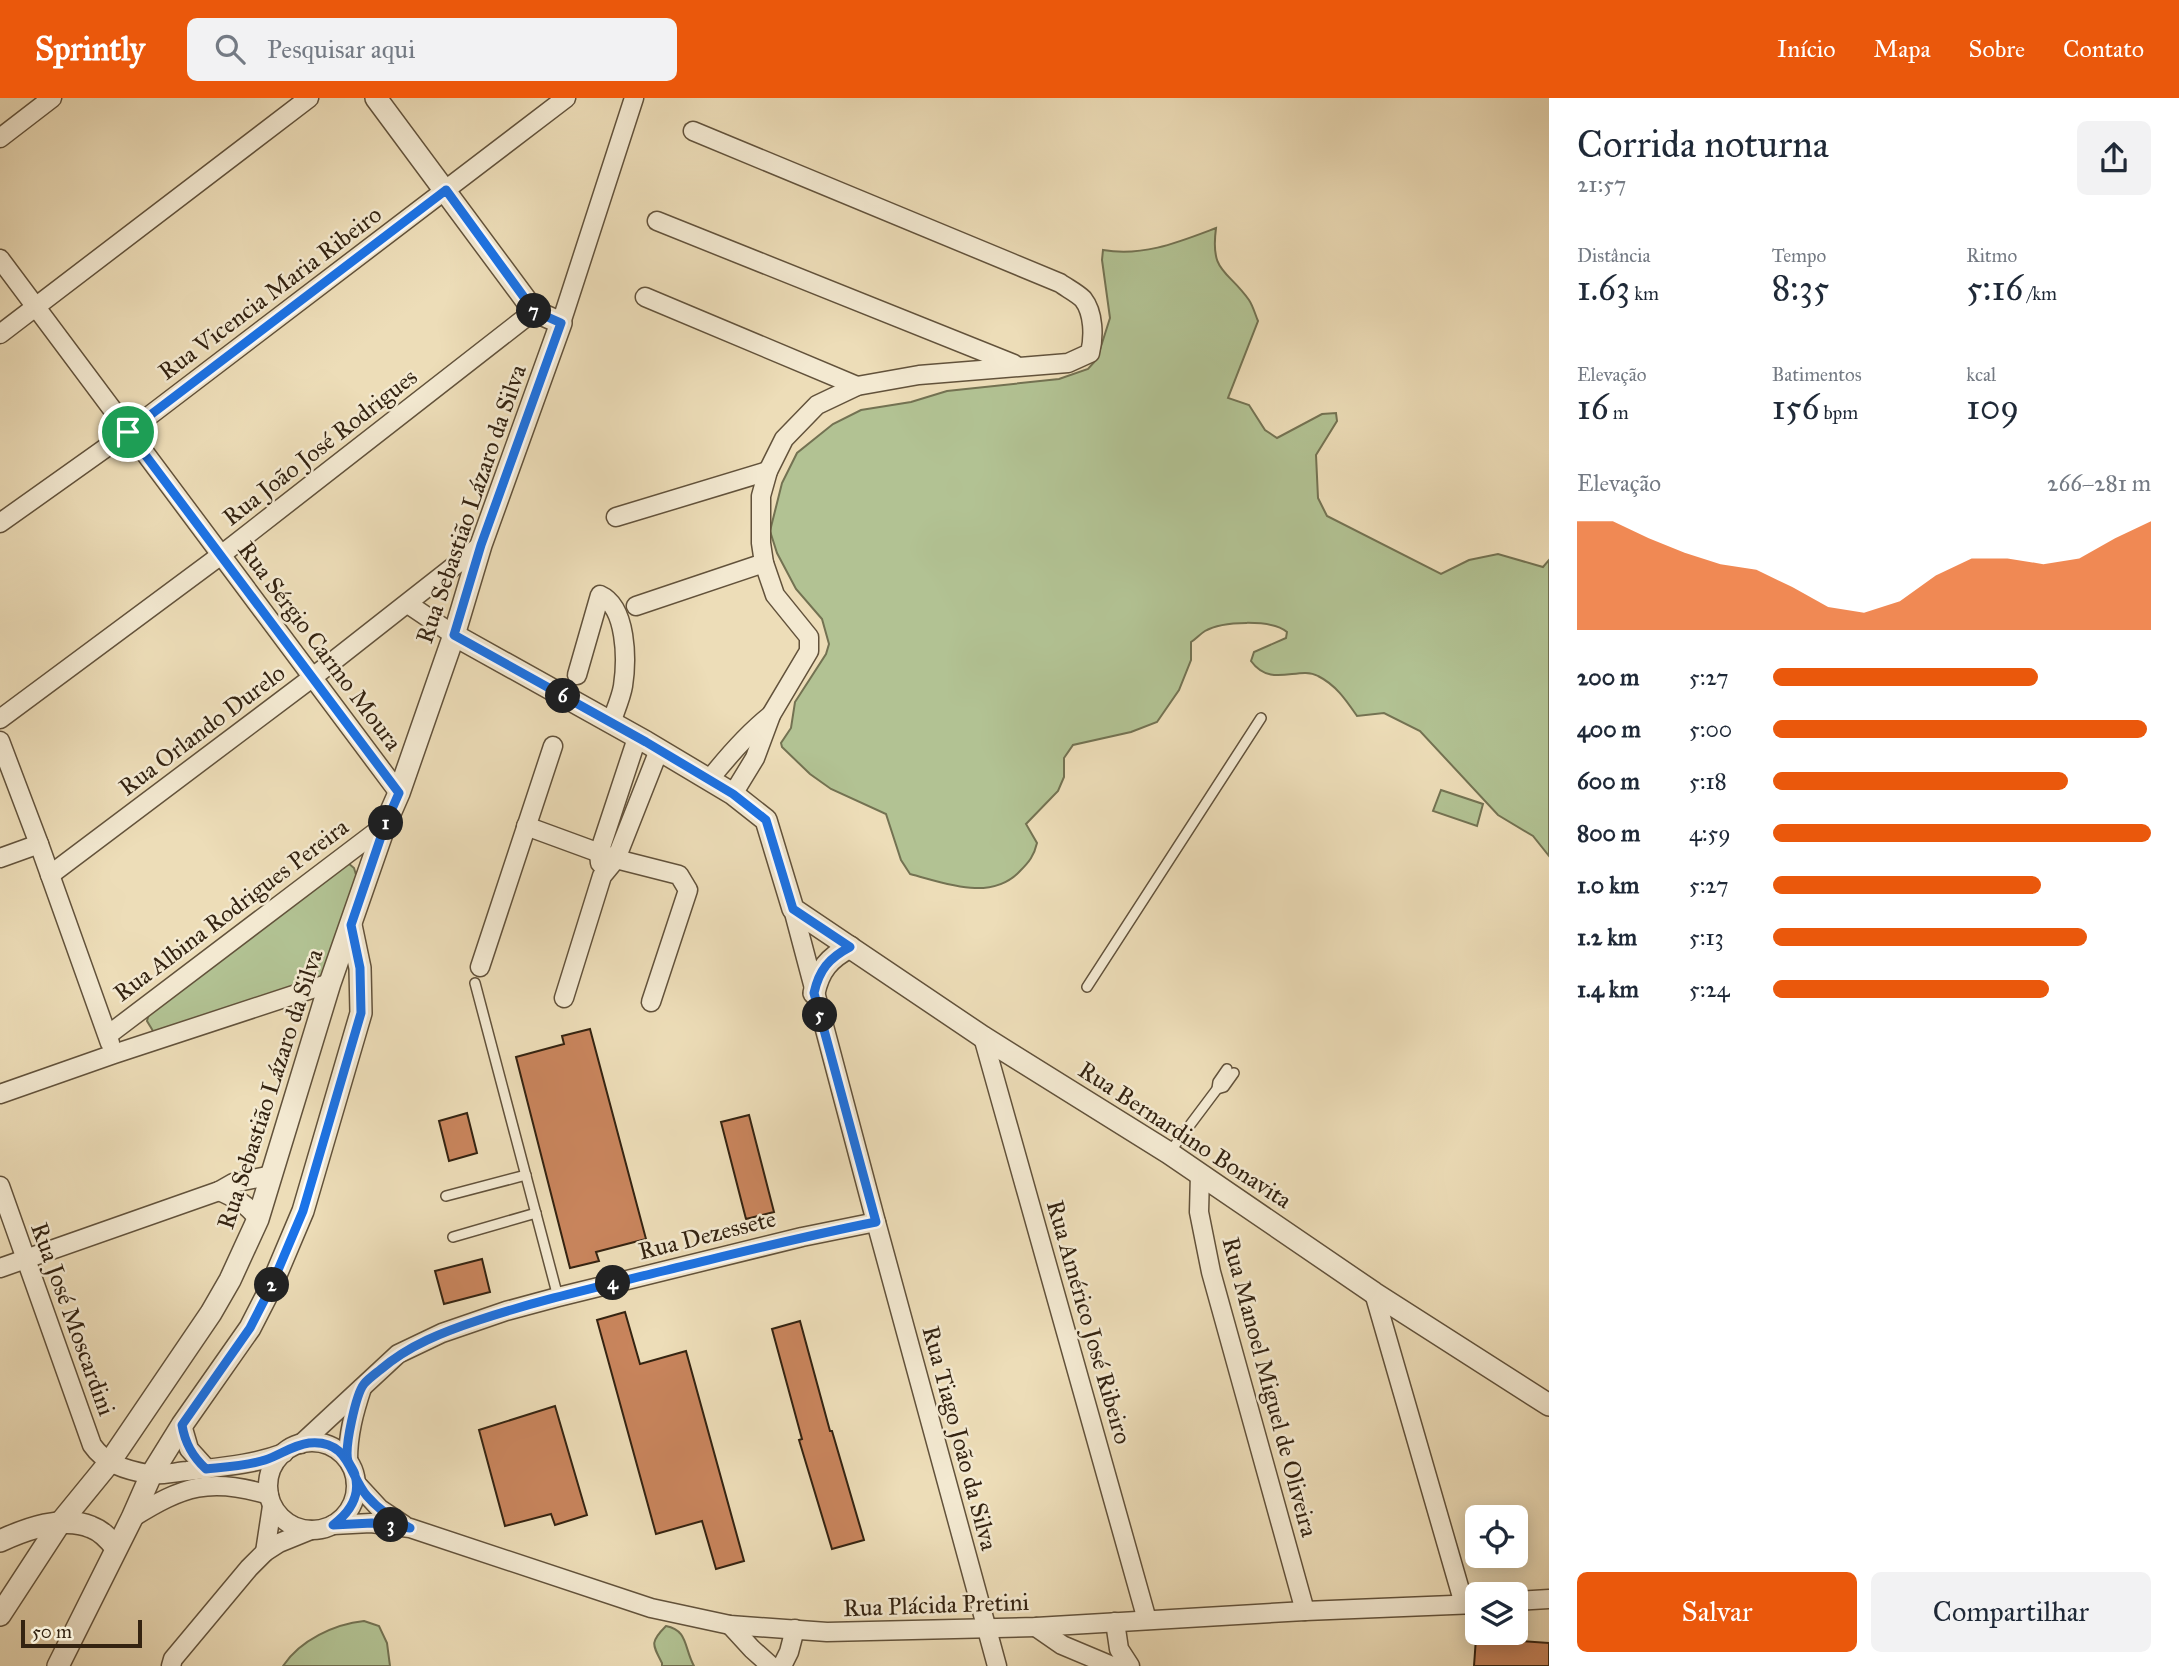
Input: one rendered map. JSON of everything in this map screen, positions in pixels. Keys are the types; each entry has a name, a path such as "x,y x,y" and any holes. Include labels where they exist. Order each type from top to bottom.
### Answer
{"street":[{"path":"0,138 52,98"},
{"path":"0,334 309,98"},
{"path":"376,98 534,311 561,323"},
{"name":"Rua Vicencia Maria Ribeiro","path":"0,523 128,432 566,98"},
{"name":"Rua Sebastião Lázaro da Silva","path":"0,1615 61,1523 109,1463 211,1313 230,1280 258,1219 330,983 454,635 481,545 561,323 635,98"},
{"path":"693,131 1060,283 1083,300 1090,315 1093,341 1090,353 1068,363 919,375 857,386 817,405 784,439 768,471 761,496 761,543 764,563 775,596 809,637 809,651 771,715 755,758 733,794"},
{"path":"657,221 1020,366"},
{"name":"Rua Sérgio Carmo Moura","path":"0,259 399,793"},
{"path":"645,296 857,386"},
{"name":"Rua João José Rodrigues","path":"0,719 221,555 534,311"},
{"path":"616,517 768,471"},
{"name":"Rua Orlando Durelo","path":"50,875 313,677 481,545"},
{"path":"636,606 764,563"},
{"path":"577,675 600,595 614,605 624,634 623,687 611,723"},
{"path":"408,604 454,635 733,794 766,820 793,909"},
{"path":"709,780 740,744 771,715"},
{"path":"564,998 608,856 637,738"},
{"path":"0,741 114,1054"},
{"path":"477,975 553,746"},
{"path":"608,856 659,750"},
{"name":"Rua Albina Rodrigues Pereira","path":"108,1035 385,825"},
{"path":"526,826 608,856 679,875 688,890 651,1002"},
{"path":"0,859 39,844"},
{"name":"Rua Bernardino Bonavita","path":"793,909 983,1037 1169,1153 1374,1293 1549,1405"},
{"name":"Rua Tiago João da Silva","path":"793,909 997,1666"},
{"name":"Rua Sebastião Lázaro da Silva","path":"58,1666 151,1475 182,1425 250,1328 270,1289 303,1211 361,1013 360,968 351,925"},
{"path":"814,993 817,978 825,965 836,954 850,947"},
{"path":"0,1094 330,983"},
{"name":"Rua Américo José Ribeiro","path":"983,1037 1147,1620"},
{"name":"Rua Manoel Miguel de Oliveira","path":"1200,1174 1199,1212 1211,1272 1306,1611"},
{"path":"0,1268 219,1191 233,1183 272,1175"},
{"name":"Rua José Moscardini","path":"0,1186 92,1445 109,1463"},
{"path":"219,1191 240,1200 251,1208 258,1219"},
{"name":"Rua Dezessete","path":"301,1444 398,1354 442,1333 558,1297 802,1237 876,1222"},
{"path":"1374,1293 1465,1585"},
{"name":"Rua Dezessete","path":"348,1460 352,1417 363,1385"},
{"path":"182,1425 189,1449 206,1469"},
{"path":"109,1463 151,1475 261,1461 301,1444 314,1442 327,1445 348,1460 356,1483 351,1507 343,1517 333,1525 311,1530 265,1552 213,1610 173,1659 171,1666"},
{"path":"265,1552 270,1472 284,1453"},
{"name":"Rua Plácida Pretini","path":"356,1483 380,1509 410,1528"},
{"path":"132,1518 162,1499 187,1490 226,1485 244,1487 270,1500 279,1516 288,1523 311,1530"},
{"path":"0,1542 22,1531 77,1522 106,1535 116,1548"},
{"name":"Rua Plácida Pretini","path":"333,1525 372,1523 410,1528 652,1608 730,1625 827,1632 1037,1627 1465,1604"},
{"path":"0,1542 22,1554 30,1569"},
{"path":"1528,1600 1549,1599"},
{"path":"1115,1622 1119,1649 1130,1666"},
{"path":"730,1625 771,1666"},
{"path":"1037,1627 1062,1645 1112,1666"},
{"path":"782,1666 795,1629"}],"lane":[{"path":"1087,987 1261,718"},
{"path":"477,975 558,1297"},
{"path":"1169,1153 1217,1088 1224,1087 1231,1071"},
{"path":"446,1196 526,1175"},
{"path":"453,1237 536,1213"}],"green space":[{"path":"1216,228 1218,262 1249,300 1258,321 1228,398 1249,405 1265,430 1277,438 1322,414 1336,413 1337,421 1316,455 1318,498 1327,516 1441,574 1469,560 1498,554 1543,567 1549,560 1549,856 1533,836 1498,815 1420,731 1384,713 1357,716 1335,688 1318,676 1310,673 1267,674 1259,669 1251,661 1254,652 1286,638 1287,632 1259,623 1234,623 1205,631 1191,642 1191,660 1179,690 1157,722 1131,732 1073,745 1064,758 1064,777 1058,791 1026,824 1037,843 1033,855 1023,868 1008,880 996,886 967,888 910,874 901,860 886,814 831,789 810,774 782,747 781,743 791,728 795,702 826,654 829,644 822,619 796,589 777,553 770,531 782,483 797,453 833,424 861,410 911,402 947,391 1059,379 1088,369 1097,359 1110,318 1103,250 1147,250"},
{"path":"1441,790 1483,804 1477,826 1433,811"},
{"path":"348,863 354,868 357,878 324,976 158,1033 153,1031 147,1021 149,1013"},
{"path":"364,1621 379,1626 387,1643 390,1666 283,1666 308,1641 330,1630"},
{"path":"666,1626 678,1631 682,1636 694,1666 662,1666 654,1643"}],"building":[{"path":"590,1029 646,1239 596,1252 599,1261 570,1268 516,1057 564,1044 562,1036"},
{"path":"467,1113 477,1153 449,1161 439,1121"},
{"path":"749,1115 774,1212 746,1219 721,1122"},
{"path":"482,1259 490,1292 444,1304 435,1271"},
{"path":"625,1312 640,1364 686,1351 744,1561 716,1569 702,1521 656,1534 597,1320"},
{"path":"800,1321 864,1540 832,1549 799,1440 802,1439 772,1329"},
{"path":"555,1406 587,1515 555,1525 551,1514 505,1526 479,1430"},
{"path":"1549,1643 1549,1666 1474,1666 1476,1645"}],"route":[{"path":"128,432 399,793 385,825 351,925 360,968 361,1013 303,1211 270,1289 250,1328 182,1425 183,1433 189,1449 206,1469 261,1461 301,1444 314,1442 327,1445 348,1460 356,1483 367,1497 394,1520 410,1528 372,1523 333,1525 351,1507 355,1496 356,1483 355,1475 348,1460 348,1439 363,1385 398,1354 442,1333 506,1311 802,1237 876,1222 814,993 817,978 825,965 836,954 850,947 793,909 766,820 733,794 646,742 454,635 481,545 561,323 534,311 446,190 128,432"}]}
